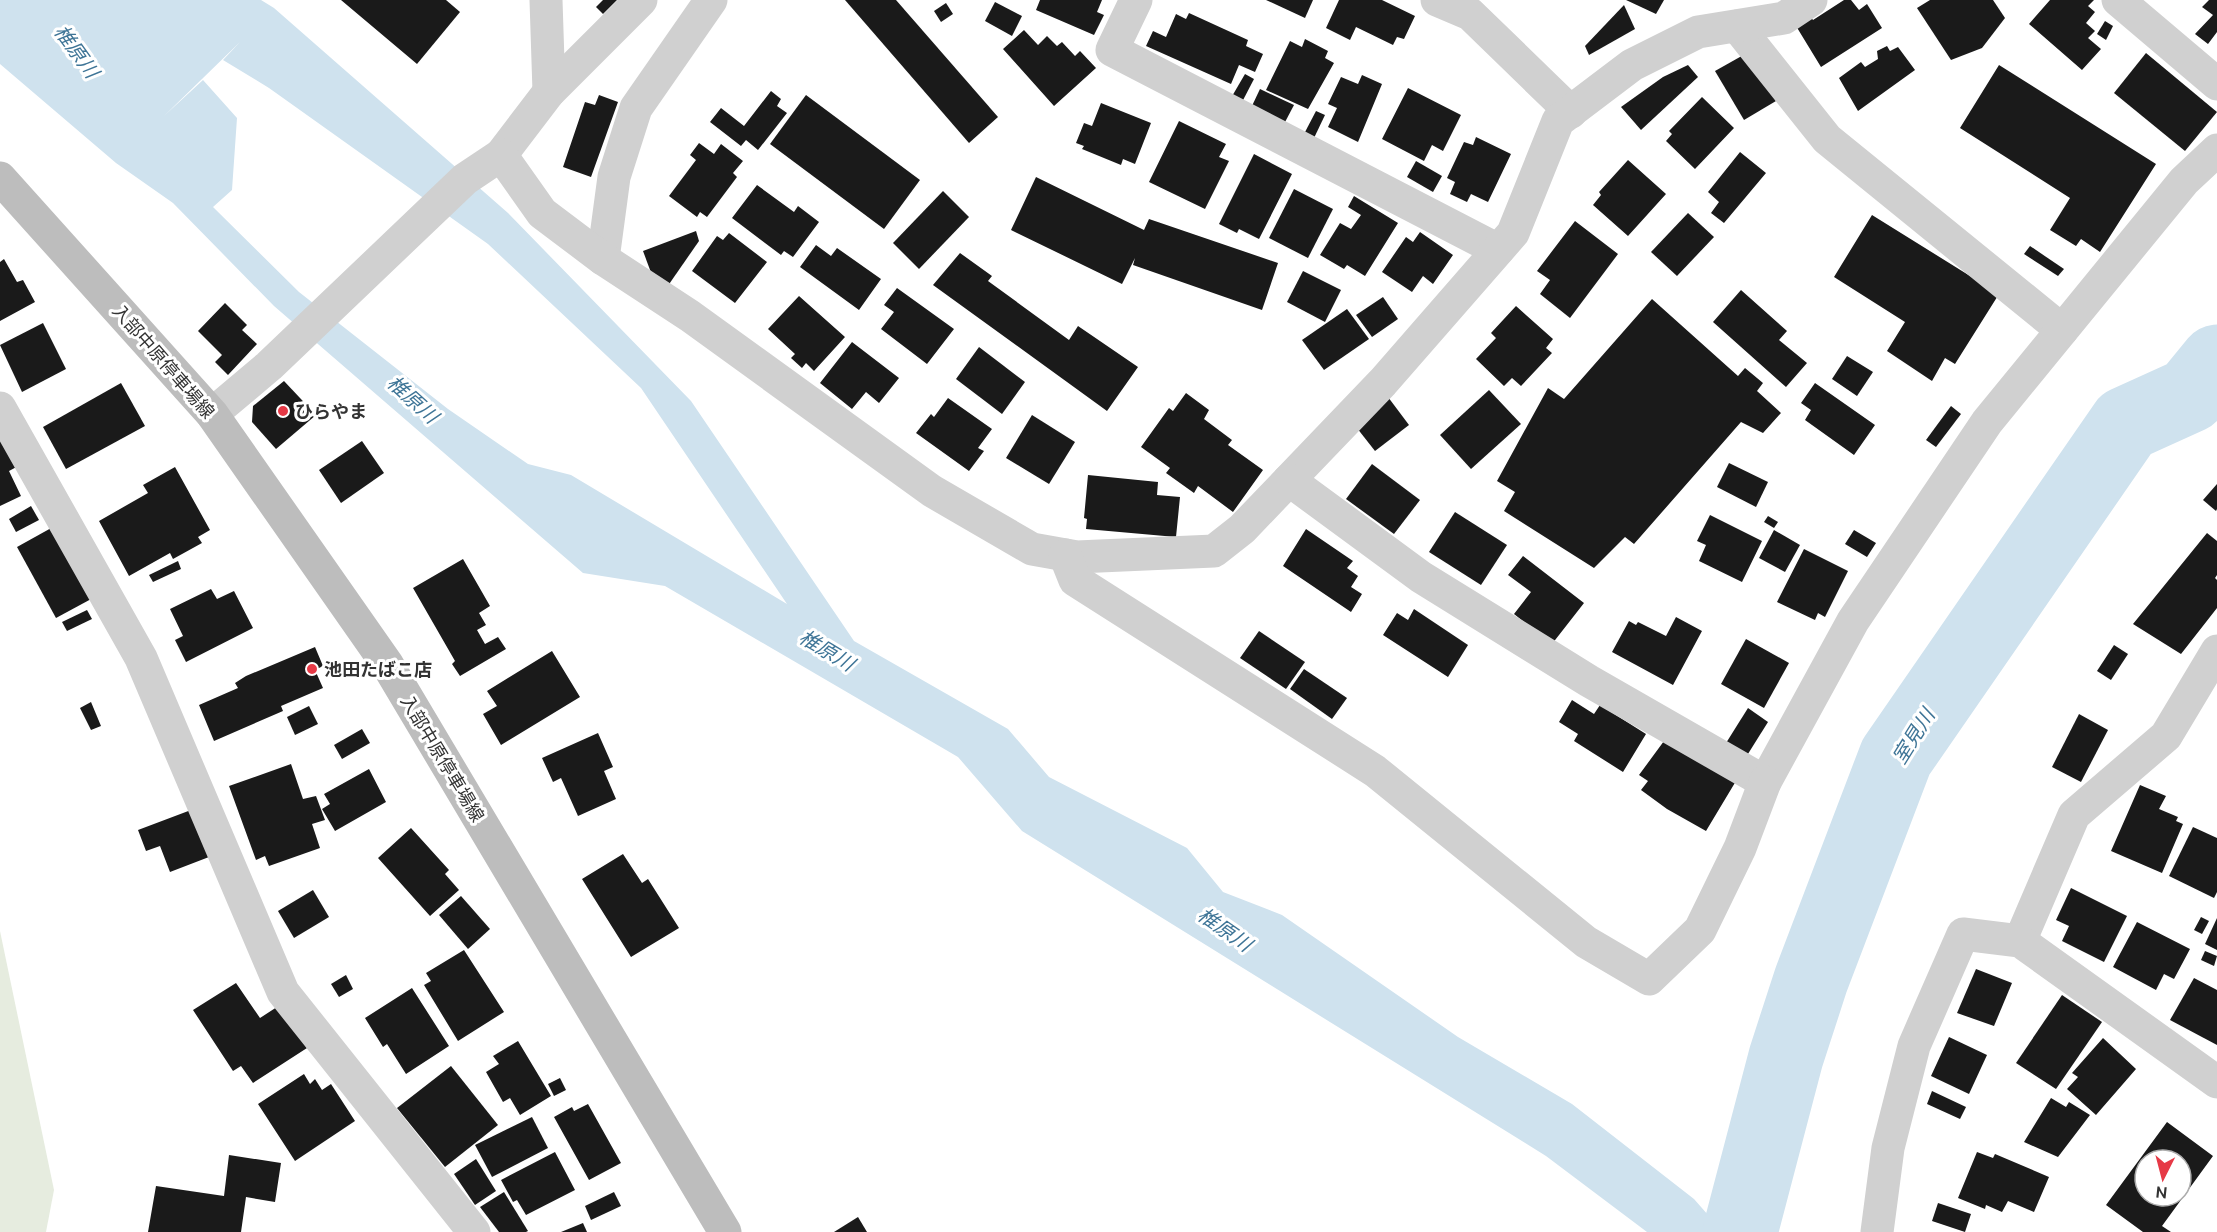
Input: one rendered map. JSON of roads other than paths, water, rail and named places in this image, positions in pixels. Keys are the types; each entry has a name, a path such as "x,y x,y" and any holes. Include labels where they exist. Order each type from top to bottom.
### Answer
{"main road":[{"name":"入部中原停車場線","path":"0,178 212,414 387,664 725,1232"}],"street":[{"path":"546,0 549,92"},
{"path":"212,414 269,366 465,179 501,154 549,92 641,0"},
{"path":"603,259 614,177 636,108 711,0"},
{"path":"1136,0 1112,50 1498,250"},
{"path":"1437,0 1470,14 1571,112"},
{"path":"501,154 542,213 603,259 690,316 932,491 1032,549 1077,557 1214,551 1242,529 1383,382 1513,233 1558,121 1632,65 1698,32 1784,18 1811,0"},
{"path":"2118,0 2217,84"},
{"path":"1737,26 1827,139 2062,330"},
{"path":"1065,555 1075,580 1375,771 1586,942 1649,979 1700,930 1740,848 1765,782 1852,621 1987,422 2184,181 2217,150"},
{"path":"0,408 141,658 283,992 474,1232"},
{"path":"1289,480 1421,577 1589,681 1765,782"},
{"path":"2020,941 2074,815 2166,736 2217,651"},
{"path":"1877,1232 1888,1148 1914,1046 1963,934 2020,941 2217,1082"}],"water":[{"name":"椎原川","path":"0,0 261,0 274,8 508,213 691,401 854,641 1008,729 1049,777 1187,848 1223,892 1282,915 1458,1037 1572,1104 1694,1199 1723,1232 1647,1232 1546,1156 1022,831 958,757 665,586 583,573 274,306 173,203 116,163 0,64","holes":["240,42 223,60 269,88 488,244 641,388 787,604 571,475 528,464 448,409 299,292 213,207 232,190 237,118 203,80 164,116"]}],"waterway":[{"name":"室見川","path":"1740,1232 1786,1057 1811,980 1896,757 2126,424 2190,395 2217,362"}],"place":[{"name":"ひらやま","path":"283,411"},
{"name":"池田たばこ店","path":"312,669"}]}
